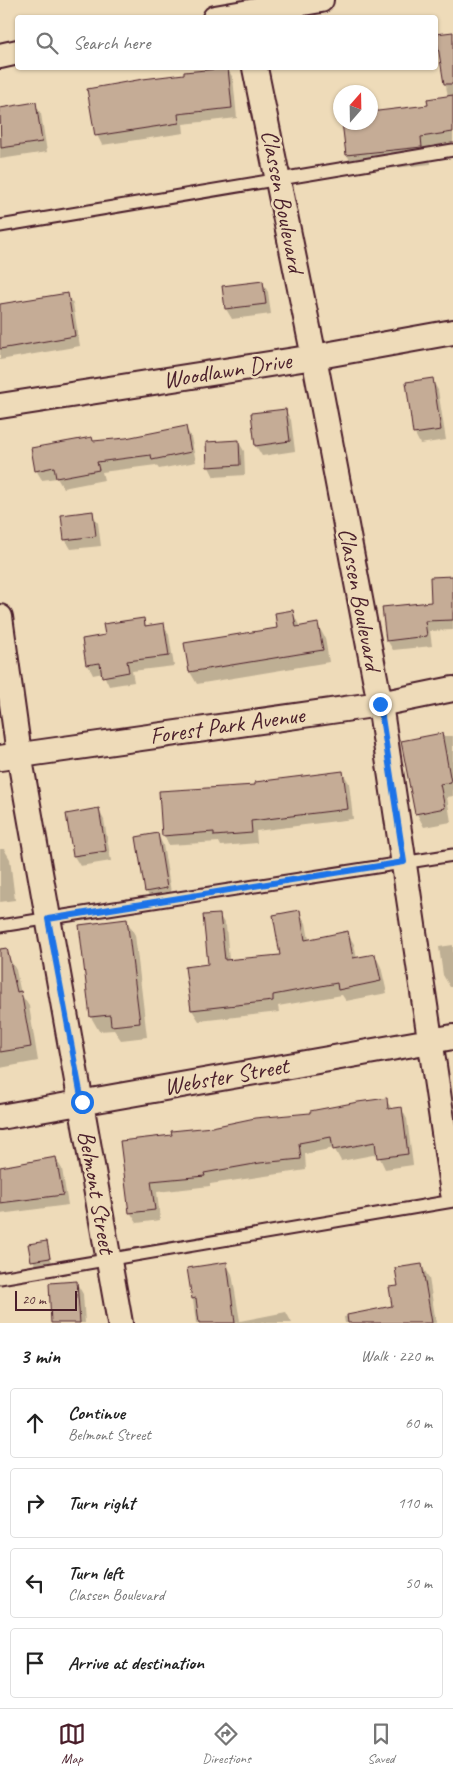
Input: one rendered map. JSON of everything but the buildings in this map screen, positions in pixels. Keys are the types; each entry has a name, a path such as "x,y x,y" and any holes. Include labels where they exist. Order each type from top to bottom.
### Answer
{"street":[{"path":"226,15 244,10 321,0"},
{"path":"0,56 15,53"},
{"name":"Classen Boulevard","path":"256,70 314,356 380,704 404,862 442,1039 453,1193"},
{"name":"Woodlawn Drive","path":"0,406 453,332"},
{"name":"Belmont Street","path":"0,616 9,756 48,919 120,1323"},
{"name":"Forest Park Avenue","path":"9,756 380,704 453,689"},
{"name":"Webster Street","path":"0,1117 442,1039"}],"lane":[{"path":"0,226 453,150"},
{"path":"0,926 453,855"},
{"path":"0,1278 453,1201"}],"route":[{"path":"82,1102 48,919 404,862 380,704"}]}
